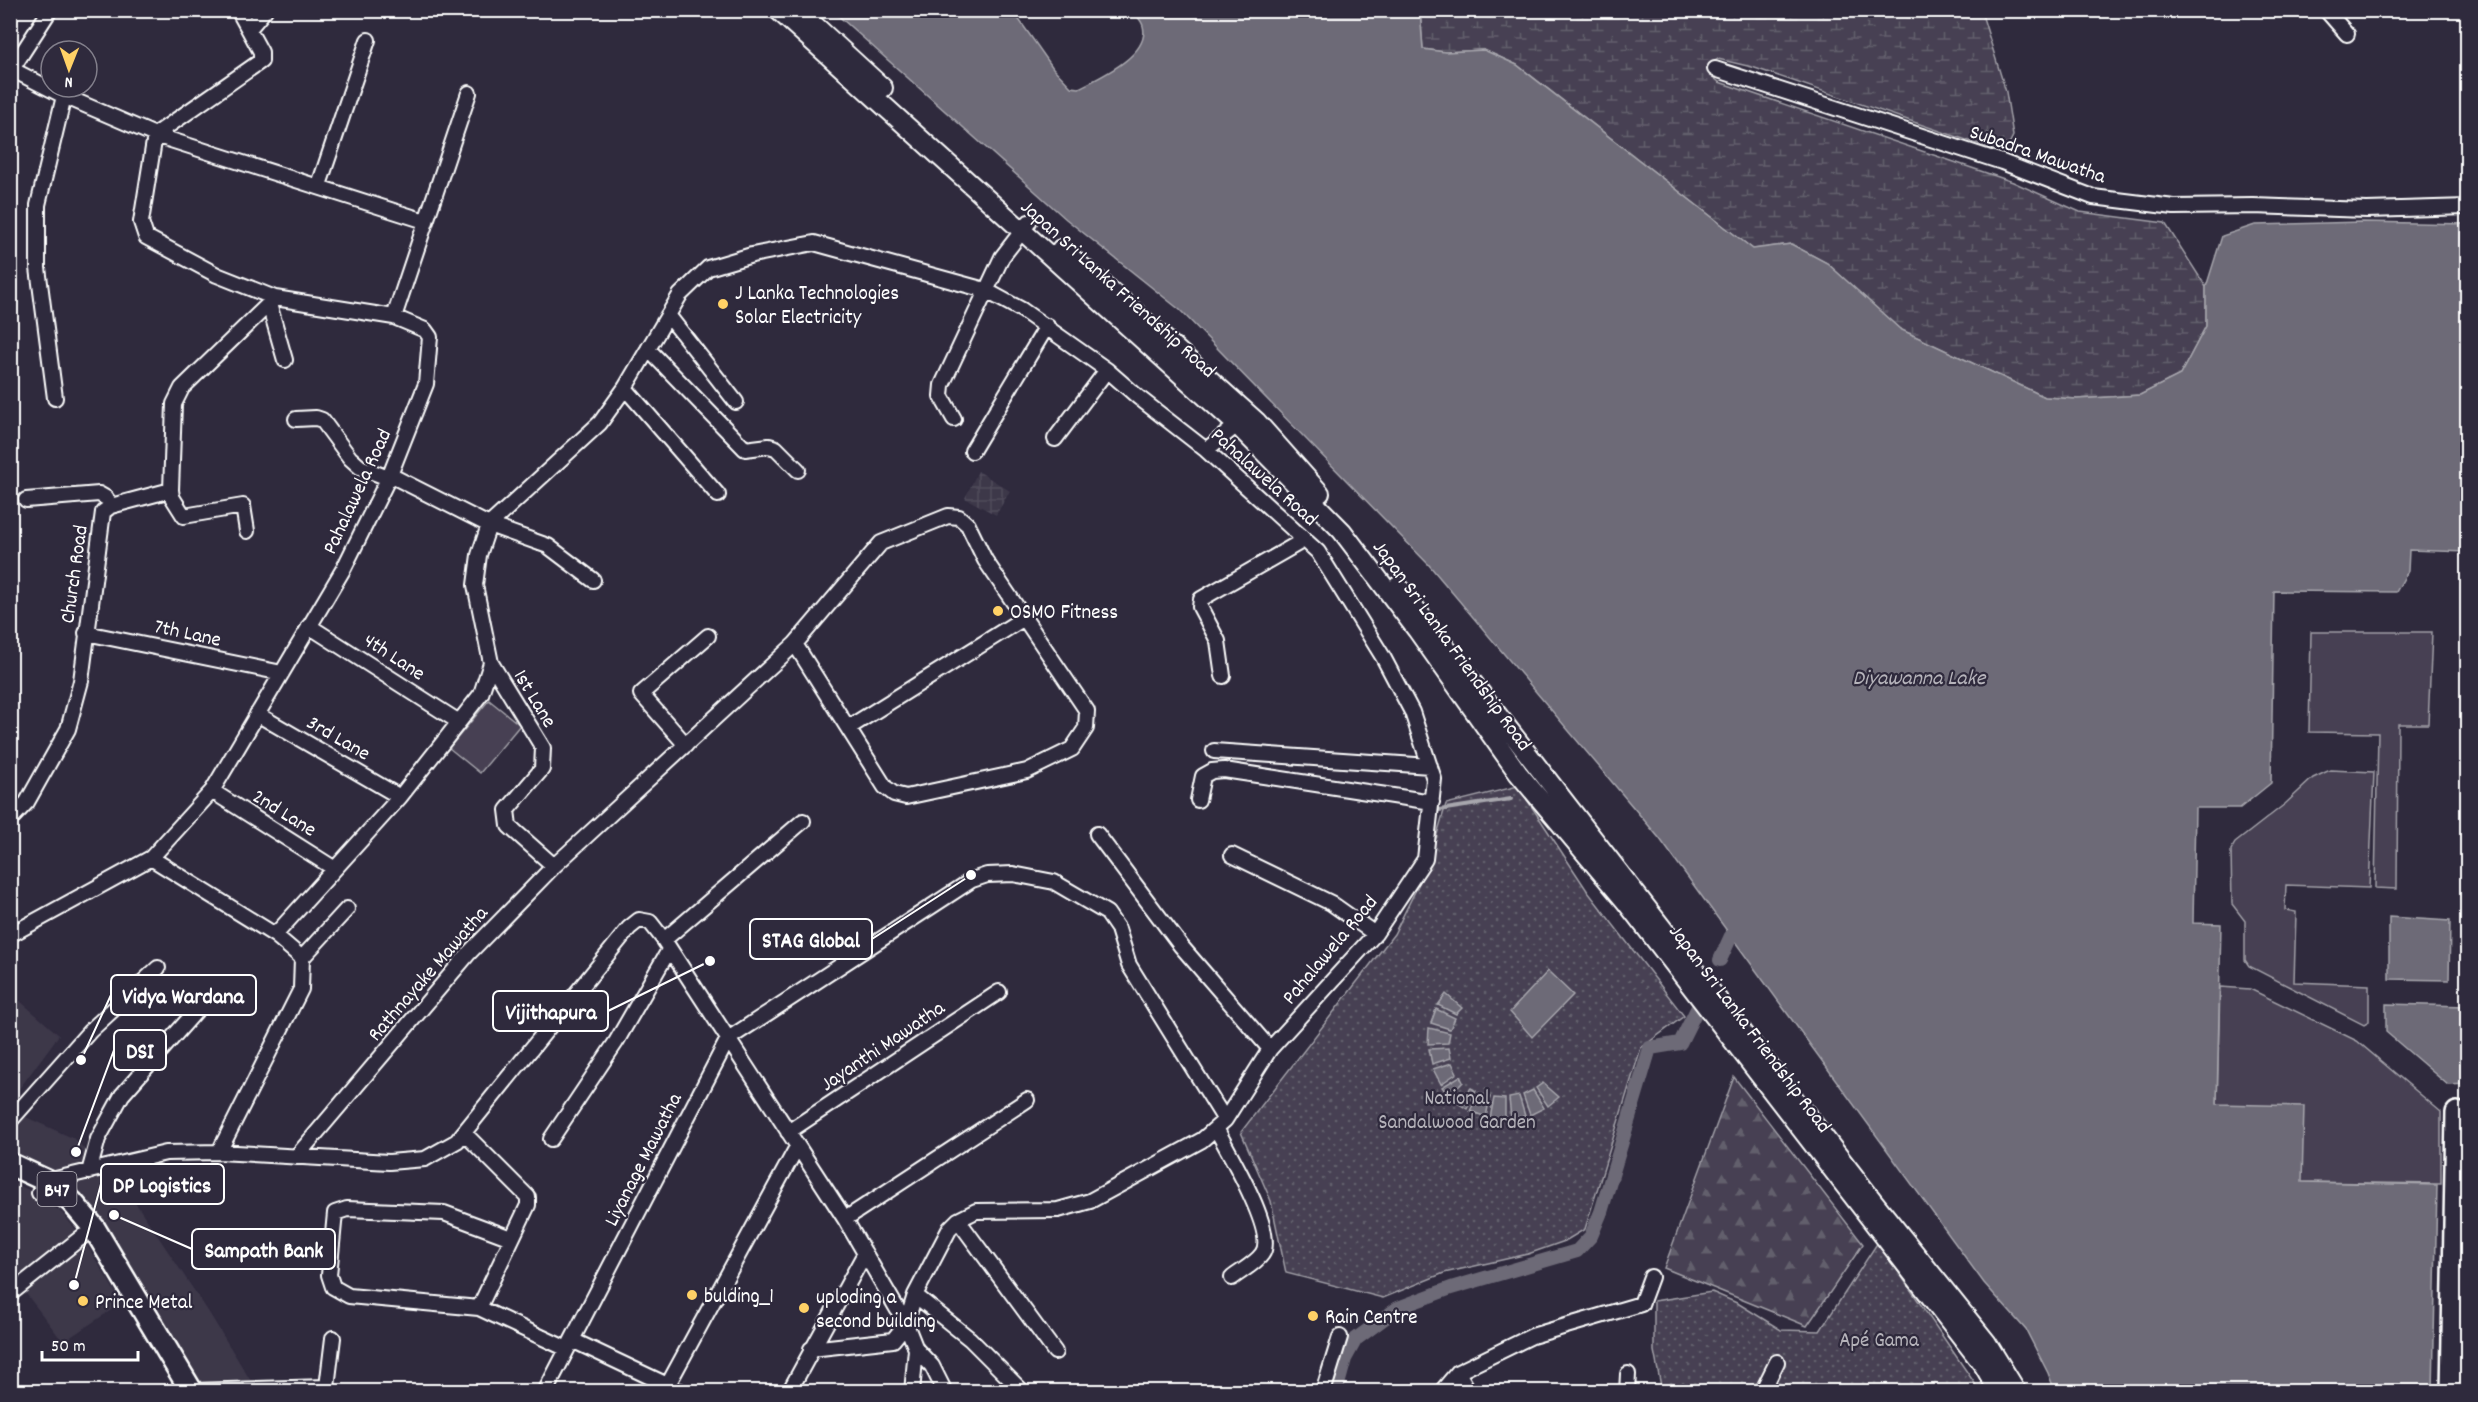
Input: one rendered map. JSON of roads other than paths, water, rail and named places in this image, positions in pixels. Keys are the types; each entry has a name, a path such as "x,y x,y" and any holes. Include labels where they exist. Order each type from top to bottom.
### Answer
{"main road":[{"name":"Japan Sri Lanka Friendship Road","path":"778,10 1025,227 1119,298 1257,422 1350,526 1427,621 1874,1202 1987,1343 2017,1392"},
{"name":"Japan Sri Lanka Friendship Road","path":"798,10 1109,307 1237,425 1342,531 1417,630 1518,773 1626,902 1984,1366 1999,1392"},
{"path":"2452,1392 2457,1113"},
{"name":"B47","path":"10,1164 43,1187 72,1202 94,1228 187,1391"},
{"name":"B47","path":"10,1180 43,1187 82,1236 187,1391"},
{"path":"2465,1392 2468,1266"}],"street":[{"path":"39,84 12,71 50,10"},
{"path":"155,135 261,60 261,52 238,10"},
{"path":"249,29 266,10"},
{"path":"2326,10 2347,34"},
{"path":"319,185 368,40"},
{"name":"Subadra Mawatha","path":"1714,69 2002,162 2092,197 2174,207 2253,206 2367,210 2468,207"},
{"path":"394,317 469,93"},
{"path":"56,398 38,268 38,205 63,99"},
{"path":"71,99 155,135 425,220"},
{"name":"Pahalawela Road","path":"10,935 151,858 212,791 344,568 389,477 426,384 430,337 425,330 394,317 272,301 146,237 141,222 155,135"},
{"path":"954,419 941,396 942,385 1002,257 1025,227"},
{"name":"Pahalawela Road","path":"275,935 400,797 481,694 491,663 475,585 478,555 489,525 600,423 625,388 680,295 708,268 752,255 814,243 985,290 1023,310 1107,370 1206,450 1318,552 1383,657 1413,712 1434,779 1425,859 1375,934 1270,1049 1221,1124 1202,1140 1090,1201 1058,1210 976,1211 958,1220"},
{"path":"272,301 285,360"},
{"path":"247,531 243,506 184,516 172,497 174,404 182,388 272,301"},
{"path":"668,315 736,402"},
{"path":"972,451 1047,326"},
{"path":"648,349 745,449 776,448 798,470"},
{"path":"1055,439 1107,370"},
{"path":"625,388 718,495"},
{"path":"296,419 322,420 350,458 360,467 389,477 489,525 548,546 593,580"},
{"path":"1206,450 1237,425"},
{"name":"Church Road","path":"10,820 27,802 68,729 81,681 104,512 111,507 171,490"},
{"path":"26,500 99,494 106,498 111,507"},
{"name":"Rathnayake Mawatha","path":"296,1157 469,953 554,866 795,644 881,543 948,516 959,517 968,525 985,560 1087,711 1086,728 1072,749 1027,771 906,797 894,794 885,787 795,644"},
{"path":"1222,676 1218,641 1200,607 1201,599 1304,540"},
{"path":"848,728 1024,618"},
{"name":"4th Lane","path":"309,626 459,722"},
{"name":"7th Lane","path":"86,633 282,673"},
{"path":"686,745 641,694 708,636"},
{"name":"1st Lane","path":"491,663 543,748 542,768 507,810 509,826 554,866"},
{"name":"3rd Lane","path":"257,714 400,797"},
{"path":"1214,751 1430,766"},
{"path":"1198,800 1203,776 1212,771 1224,770 1432,802"},
{"name":"2nd Lane","path":"212,791 336,869"},
{"path":"551,1139 616,1042 666,945 803,821"},
{"path":"1097,834 1181,946 1270,1049"},
{"path":"1232,855 1331,903 1375,934"},
{"path":"151,858 275,935 302,958"},
{"path":"728,1039 972,880 987,875 1013,874 1054,882 1107,913 1118,929 1129,965 1221,1124 1258,1208 1265,1248 1262,1255 1232,1278"},
{"path":"219,1152 301,989 302,958 347,909"},
{"path":"43,1187 89,1172 166,1153 219,1152 389,1162 425,1159 457,1141 629,928 639,920 650,922 845,1219 906,1324 916,1349 932,1366 945,1392"},
{"path":"10,1121 90,1031 158,968"},
{"name":"Jayanthi Mawatha","path":"788,1132 999,992"},
{"path":"89,1172 98,1139 122,1095 210,995"},
{"name":"Liyanage Mawatha","path":"545,1392 728,1039"},
{"path":"845,1219 1026,1100"},
{"path":"464,1133 528,1197 528,1205 479,1308"},
{"path":"667,1388 797,1147"},
{"path":"511,1238 444,1213 346,1209 335,1213 329,1275 333,1287 349,1296 479,1308 667,1388 682,1392"},
{"path":"811,1349 893,1340 906,1324 915,1295 950,1228 958,1220 1055,1353"},
{"path":"10,1294 82,1236"},
{"path":"789,1392 865,1253"},
{"path":"1441,1392 1458,1372 1532,1336 1641,1304 1651,1277"},
{"path":"915,1295 970,1339 1023,1392"},
{"path":"1323,1392 1340,1337"},
{"path":"187,1391 327,1387 333,1338"},
{"path":"912,1392 916,1349"},
{"path":"1762,1392 1777,1362"},
{"path":"1458,1372 1469,1392"},
{"path":"1627,1392 1628,1374"}],"water":[{"name":"Diyawanna Lake","path":"833,11 1013,11 1053,68 1071,87 1079,88 1110,72 1139,47 1143,37 1143,26 1133,11 1420,11 1423,49 1445,52 1484,50 1517,65 1753,249 1791,244 1827,263 1900,329 2045,397 2077,399 2140,395 2180,375 2206,326 2206,287 2222,236 2255,225 2362,222 2467,224 2467,552 2409,550 2408,571 2396,592 2274,591 2271,783 2240,808 2195,808 2193,923 2221,924 2217,1104 2304,1106 2302,1182 2437,1185 2433,1391 2055,1391 2026,1330 1984,1283 1660,839 1429,565 1180,310 1066,219"},
{"path":"2389,917 2450,921 2449,980 2389,979"},
{"path":"1548,971 1573,995 1532,1037 1510,1012"},
{"path":"1446,994 1462,1008 1456,1014 1438,1005"},
{"path":"2386,1004 2467,1006 2467,1084 2448,1085 2386,1032"},
{"path":"1436,1009 1455,1018 1450,1029 1431,1023"},
{"path":"1429,1028 1450,1033 1448,1043 1428,1044"},
{"path":"1449,1048 1451,1058 1432,1064 1429,1049"},
{"path":"1452,1063 1457,1073 1441,1084 1433,1069"},
{"path":"1460,1076 1463,1082 1449,1096 1442,1087"},
{"path":"1543,1083 1559,1097 1548,1106 1536,1088"},
{"path":"1471,1088 1476,1091 1467,1109 1458,1103"},
{"path":"1533,1090 1544,1108 1530,1115 1523,1095"},
{"path":"1479,1093 1490,1097 1486,1117 1470,1111"},
{"path":"1519,1096 1525,1116 1511,1119 1509,1098"},
{"path":"1494,1098 1505,1099 1505,1119 1490,1118"}],"waterway":[{"path":"1439,810 1511,799"},
{"path":"1720,960 1731,936"},
{"path":"1336,1392 1345,1359 1356,1339 1398,1308 1451,1288 1577,1251 1591,1236 1601,1212 1650,1048 1680,1043 1697,1009"}],"place":[{"name":"J Lanka Technologies Solar Electricity","path":"723,304"},
{"name":"OSMO Fitness","path":"998,611"},
{"name":"STAG Global","path":"971,875"},
{"name":"Vijithapura","path":"710,961"},
{"name":"Vidya Wardana","path":"81,1060"},
{"name":"DSI","path":"76,1152"},
{"name":"Sampath Bank","path":"114,1215"},
{"name":"DP Logistics","path":"74,1285"},
{"name":"bulding_1","path":"692,1295"},
{"name":"Prince Metal","path":"83,1301"},
{"name":"uploding a second building","path":"804,1308"},
{"name":"Rain Centre","path":"1313,1316"}],"park label":[{"name":"National Sandalwood Garden","path":"1457,1109"},
{"name":"Apé Gama","path":"1879,1339"}]}
